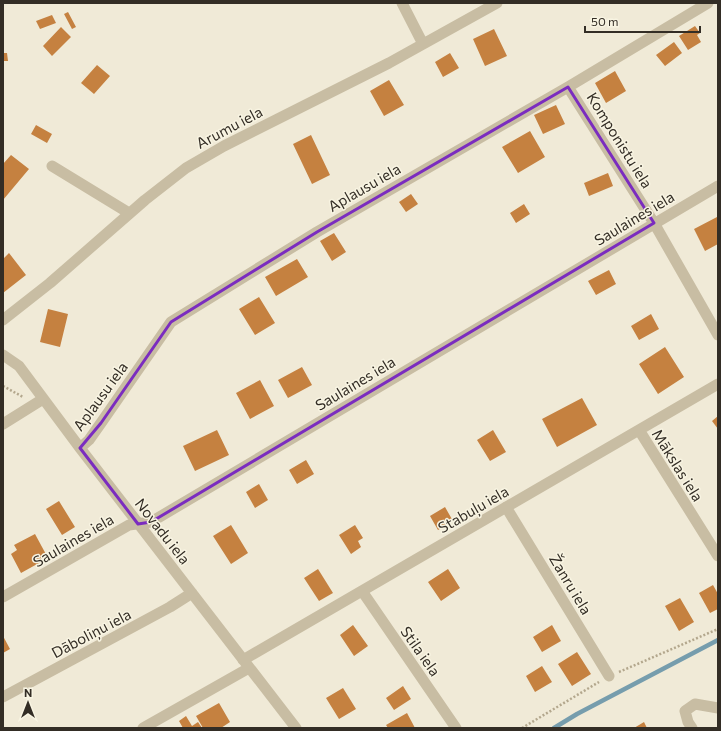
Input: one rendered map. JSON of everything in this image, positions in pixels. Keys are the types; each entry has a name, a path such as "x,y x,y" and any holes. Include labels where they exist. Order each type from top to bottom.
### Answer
{"street":[{"path":"402,3 423,44"},
{"name":"Arumu iela","path":"3,320 50,283 129,213 173,177 224,146 423,44 498,3"},
{"name":"Aplausu iela","path":"80,448 89,440 171,322 317,232 568,87 708,3"},
{"name":"Komponistu iela","path":"568,87 654,223 718,335"},
{"path":"52,166 129,213"},
{"name":"Saulaines iela","path":"3,597 129,525 151,522 718,186"},
{"name":"Novadu iela","path":"3,355 19,366 138,524 296,728"},
{"name":"Stabuļu iela","path":"143,728 362,591 718,384"},
{"path":"3,424 43,398"},
{"name":"Mākslas iela","path":"639,430 718,556"},
{"name":"Žanru iela","path":"506,507 609,676"},
{"name":"Stila iela","path":"362,591 456,728"},
{"name":"Dāboliņu iela","path":"3,697 170,607 192,593"},
{"path":"692,728 688,722 685,711 695,704 718,708"}],"highlighted area":[{"path":"568,87 654,223 151,522 138,524 80,448 101,423 171,322 317,232"}],"building":[{"path":"68,12 76,27 72,29 64,14"},
{"path":"52,15 56,23 40,29 36,21"},
{"path":"695,26 700,33 697,35 701,42 688,50 679,36"},
{"path":"61,27 71,37 52,56 43,46"},
{"path":"494,29 507,56 485,66 473,39"},
{"path":"674,42 682,53 665,66 656,55"},
{"path":"3,53 7,53 8,61 3,61"},
{"path":"450,53 459,68 443,77 435,62"},
{"path":"97,65 110,76 94,94 81,83"},
{"path":"615,71 626,91 606,103 595,83"},
{"path":"389,80 404,105 384,116 370,91"},
{"path":"556,105 565,124 543,134 534,115"},
{"path":"36,125 52,134 47,143 31,134"},
{"path":"530,131 545,157 518,173 502,147"},
{"path":"311,135 330,175 312,184 293,144"},
{"path":"11,155 29,169 3,200 3,164"},
{"path":"608,173 613,186 589,196 584,183"},
{"path":"411,194 418,204 406,212 399,202"},
{"path":"524,204 530,214 516,223 510,213"},
{"path":"717,217 718,244 705,251 694,229"},
{"path":"334,233 346,252 332,261 320,241"},
{"path":"9,253 26,275 3,293 3,259"},
{"path":"297,259 308,277 276,296 265,277"},
{"path":"609,270 616,284 596,295 588,281"},
{"path":"259,297 275,323 255,335 239,309"},
{"path":"48,309 68,314 60,347 40,342"},
{"path":"651,314 659,329 639,340 631,326"},
{"path":"665,347 684,377 658,394 639,364"},
{"path":"302,367 312,385 288,398 278,380"},
{"path":"260,380 274,406 250,419 236,393"},
{"path":"582,398 597,425 557,447 542,419"},
{"path":"718,416 718,429 712,421"},
{"path":"217,430 229,455 195,471 183,446"},
{"path":"493,430 506,452 490,461 477,440"},
{"path":"306,460 314,474 297,484 289,470"},
{"path":"259,484 268,500 255,508 246,492"},
{"path":"59,501 75,527 62,535 46,509"},
{"path":"445,507 453,521 438,530 430,516"},
{"path":"231,525 248,553 231,564 213,536"},
{"path":"355,525 363,538 358,541 361,547 351,554 339,535"},
{"path":"35,534 48,558 21,573 11,554 17,550 14,545"},
{"path":"318,569 333,593 319,601 304,578"},
{"path":"448,569 460,588 441,601 428,582"},
{"path":"713,585 718,594 718,609 710,613 699,593"},
{"path":"680,598 694,622 679,631 665,606"},
{"path":"353,625 368,646 354,656 340,635"},
{"path":"552,625 561,641 542,652 533,637"},
{"path":"3,636 10,649 3,653"},
{"path":"577,652 591,674 572,686 558,664"},
{"path":"542,666 552,682 535,692 526,676"},
{"path":"403,686 411,699 394,710 386,698"},
{"path":"343,688 356,709 339,719 326,698"},
{"path":"219,703 230,722 221,728 203,728 196,716"},
{"path":"407,713 415,728 388,728 386,725"},
{"path":"186,716 192,726 198,722 202,728 183,728 179,721"},
{"path":"644,722 647,728 634,728"}],"waterway":[{"path":"554,728 577,714 718,640"}]}
